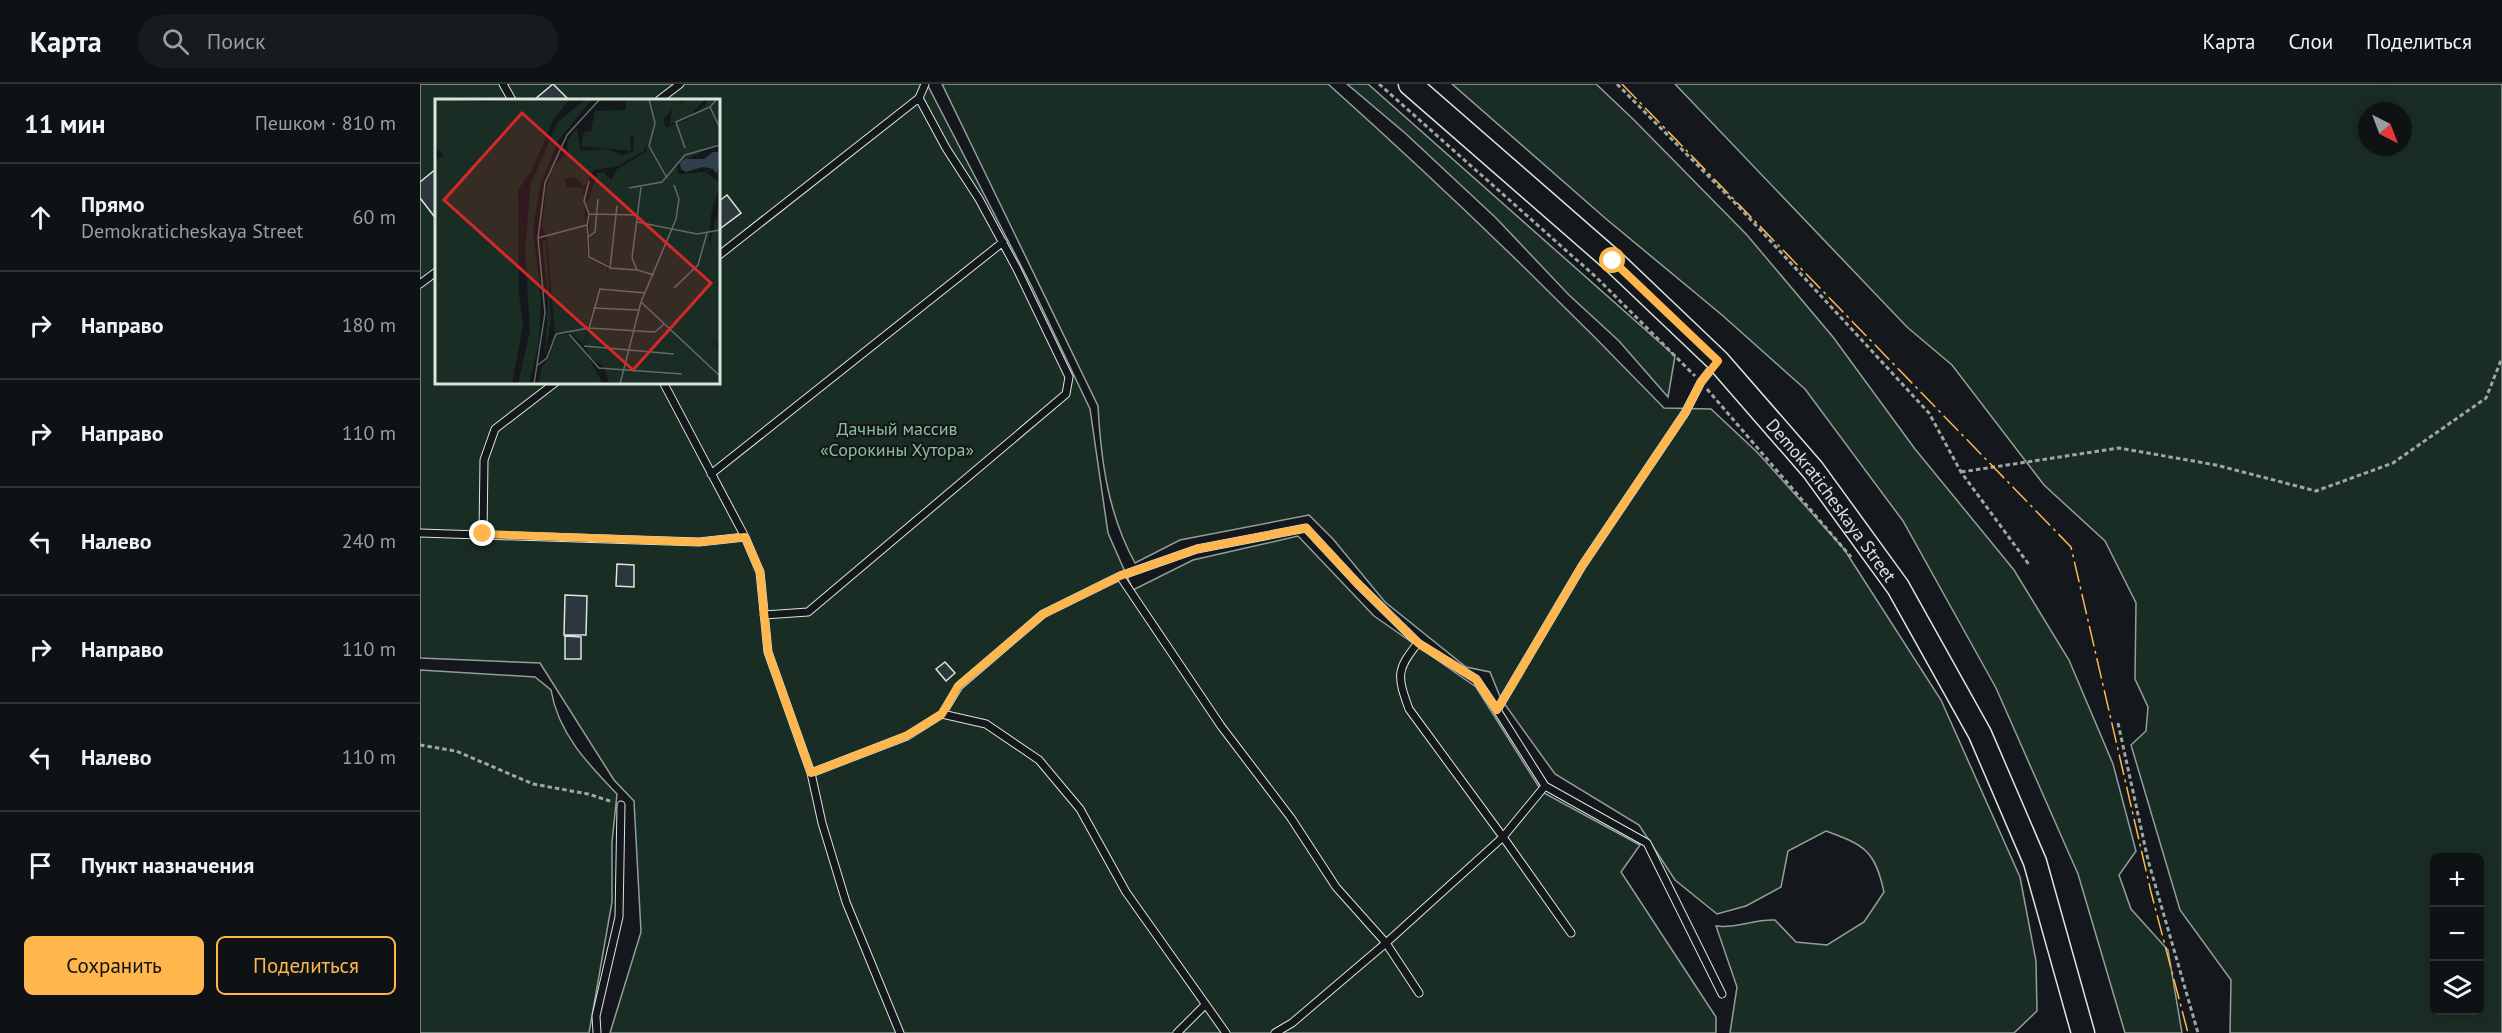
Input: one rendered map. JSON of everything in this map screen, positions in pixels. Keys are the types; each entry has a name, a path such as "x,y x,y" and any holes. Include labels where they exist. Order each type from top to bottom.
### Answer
{"main road":[{"name":"Demokraticheskaya Street","path":"1410,84 1613,261 1718,361 1813,470 1898,587 1980,734 2035,862 2083,1033"}],"lane":[{"path":"502,84 511,99"},
{"path":"660,99 680,84"},
{"path":"720,254 919,98 925,84"},
{"path":"764,615 808,612 1066,394 1069,377 1003,242 946,148 919,98"},
{"path":"711,474 1003,242"},
{"path":"420,284 435,273"},
{"path":"1497,710 1582,566 1685,413 1701,382 1718,361"},
{"path":"483,534 484,460 495,429 553,384"},
{"path":"664,384 745,537 760,572 768,652 811,773 822,823 846,902 900,1033"},
{"path":"811,773 906,736 942,714 958,686 1043,614 1120,576 1197,549 1306,528 1357,583 1418,643 1476,679 1545,786 1647,843 1722,994"},
{"path":"420,533 699,542 745,537"},
{"path":"1120,576 1221,726 1291,818 1336,887 1386,943 1419,993"},
{"path":"1418,643 1403,662 1400,685 1409,709 1571,933"},
{"path":"942,714 986,724 1039,760 1080,809 1126,892 1226,1033"},
{"path":"1275,1033 1292,1023 1386,943 1503,837 1545,786"},
{"path":"597,1033 596,1016 620,917 621,805"},
{"path":"1177,1033 1205,1005"}],"path":[{"path":"1379,84 1597,278 1701,382 1858,565"},
{"path":"1617,84 1739,207 1929,413 1960,472 2030,566"},
{"path":"1960,472 2119,448 2216,465 2316,491 2393,463 2486,398 2502,358"},
{"path":"2118,723 2148,860 2168,922 2198,1033"},
{"path":"420,745 456,752 533,784 588,794 621,805"}],"green space":[{"name":"Дачный массив «Сорокины Хутора»","path":"420,84 927,84 1032,287 1090,409 1108,533 1133,590 1193,560 1298,536 1374,616 1476,687 1542,792 1640,845 1621,872 1716,1017 1716,1033 610,1033 641,932 634,801 614,780 540,663 420,658"},
{"path":"942,84 1328,84 1499,243 1664,408 1711,409 1758,453 1844,549 1941,700 2020,877 2036,961 2037,1011 2014,1033 1730,1033 1737,987 1716,926 1724,927 1775,920 1796,942 1827,945 1864,922 1884,892 1872,858 1859,845 1826,831 1788,851 1781,887 1746,906 1717,914 1675,880 1639,825 1555,774 1501,699 1490,672 1466,667 1385,602 1333,539 1309,515 1180,540 1135,563 1118,526 1112,506 1101,447 1098,406"},
{"path":"1347,84 1368,84 1675,356 1668,397 1619,341 1569,295 1496,218 1405,133"},
{"path":"1452,84 1596,84 1747,235 1833,337 1915,449 2014,570 2069,660 2113,764 2136,851 2119,875 2131,909 2168,950 2182,1033 2125,1033 2078,874 1996,688 1903,521 1805,389"},
{"path":"1675,84 2502,84 2502,1033 2230,1033 2231,980 2180,910 2131,745 2146,731 2148,707 2135,679 2136,603 2105,541 2044,485 1952,365 1907,327"},
{"path":"420,670 535,677 551,690 560,720 576,747 617,794 612,842 612,902 589,1033 420,1033"}],"building":[{"path":"553,84 568,99 535,99"},
{"path":"435,170 434,216 420,198 420,182"},
{"path":"727,195 741,213 721,228 720,227 720,200"},
{"path":"617,564 634,565 634,587 616,586"},
{"path":"565,595 587,596 586,635 564,635"},
{"path":"565,636 581,637 581,659 565,659"},
{"path":"945,662 955,673 946,681 936,669"}],"power":[{"path":"1622,84 2071,547 2151,892 2188,1033"}],"route":[{"path":"483,534 699,542 745,537 760,572 768,652 811,773 906,736 942,714 958,686 1043,614 1120,576 1197,549 1306,528 1357,583 1418,643 1476,679 1497,710 1582,566 1685,413 1701,382 1718,361 1613,261"}]}
